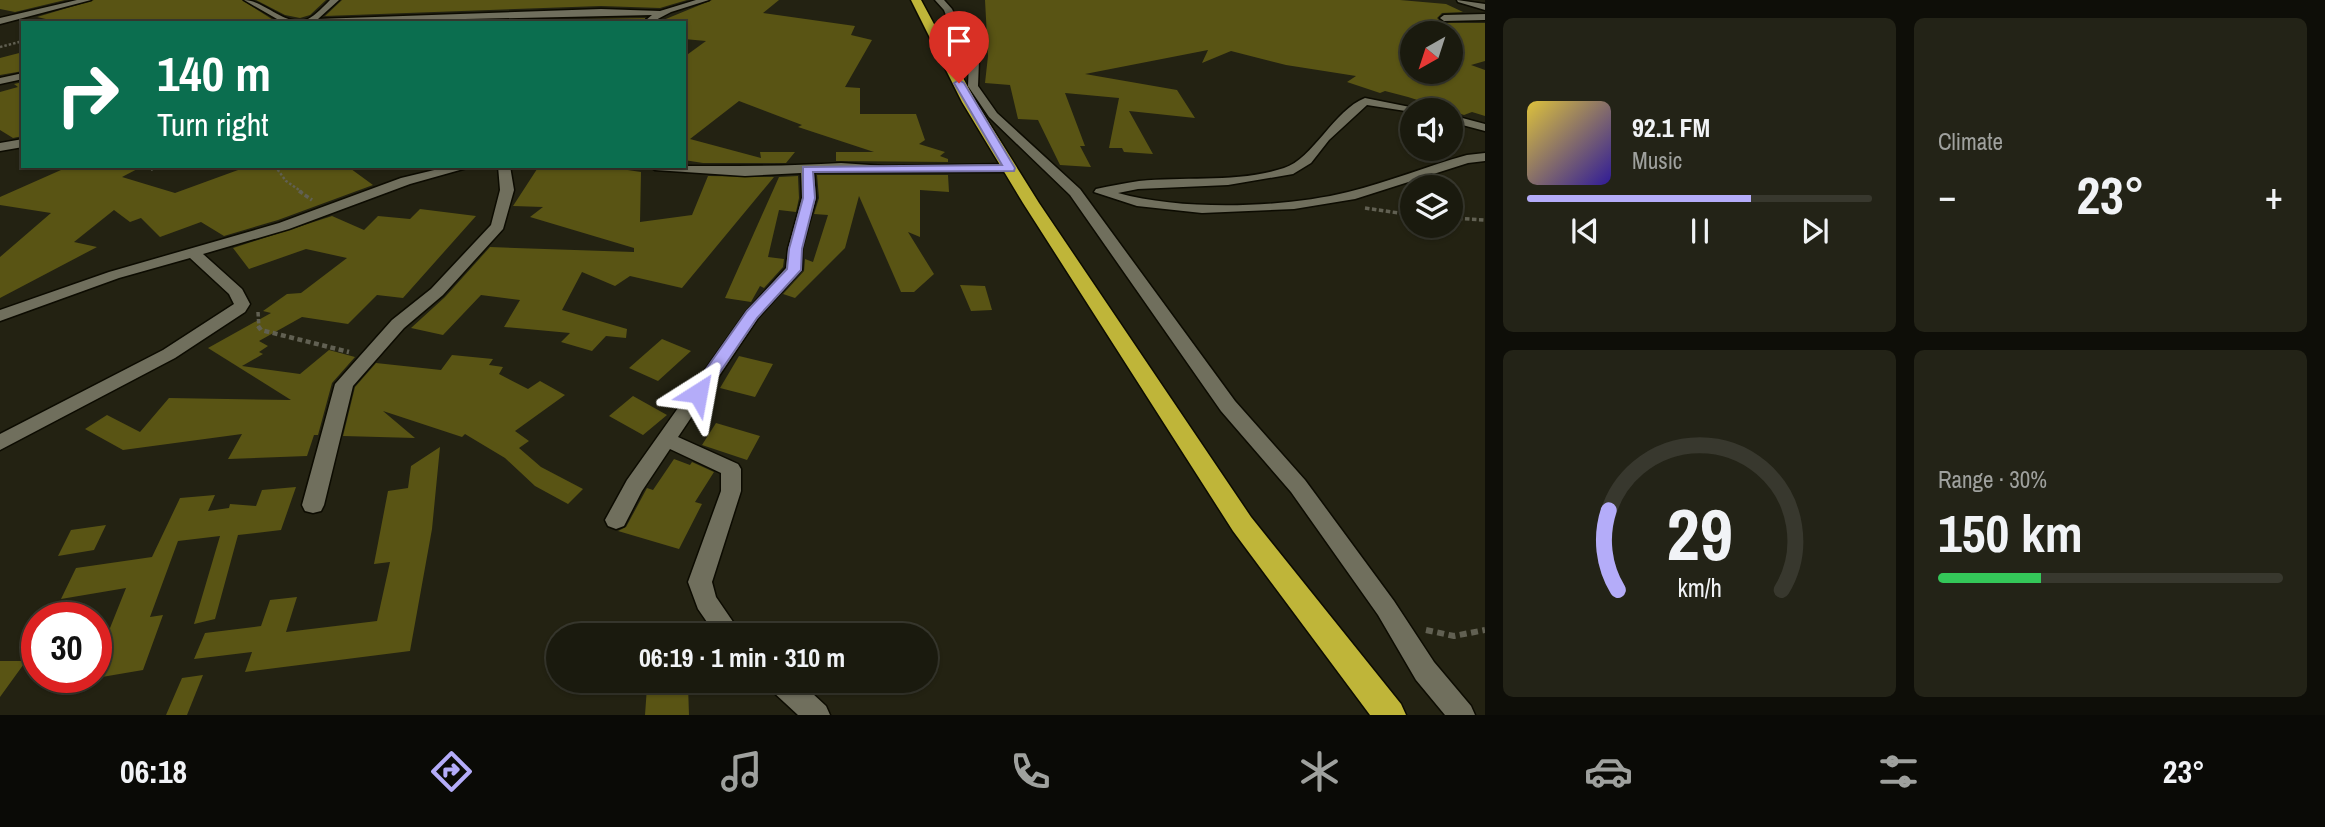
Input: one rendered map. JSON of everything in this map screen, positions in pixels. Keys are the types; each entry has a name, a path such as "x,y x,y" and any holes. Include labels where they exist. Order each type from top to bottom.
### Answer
{"highway":[{"path":"916,0 969,102 1010,168 1242,524 1390,715"}],"street":[{"path":"4,20 87,0"},
{"path":"248,0 287,21"},
{"path":"310,21 335,0"},
{"path":"310,21 663,11 705,0"},
{"path":"939,0 948,9 959,36 974,60 973,86 993,115 1075,192 1220,395 1298,486 1386,608 1425,671 1462,715"},
{"path":"1461,0 1485,7"},
{"path":"649,2 663,11"},
{"path":"650,21 663,11"},
{"path":"470,21 481,16"},
{"path":"1444,18 1485,17"},
{"path":"4,20 21,29"},
{"path":"0,81 21,76"},
{"path":"1075,192 1101,192 1138,185 1228,181 1289,170 1307,160 1325,138 1365,101 1400,107"},
{"path":"1463,122 1485,128"},
{"path":"0,147 21,143"},
{"path":"1101,192 1137,202 1202,208 1328,201 1467,159 1485,157"},
{"path":"0,316 106,278 194,254 326,211 406,181 460,168"},
{"path":"313,505 344,384 398,324 437,292 498,226 507,190 504,168"},
{"path":"677,168 721,172 1010,168"},
{"path":"616,520 634,486 752,315 794,270 795,249 809,198 807,169"},
{"path":"0,443 169,354 242,304 236,292 194,254"},
{"path":"0,302 42,301"},
{"path":"666,439 731,470 732,491 700,583 706,602 721,623"},
{"path":"793,693 817,715"}],"path":[{"path":"0,47 21,42"},
{"path":"151,170 154,168"},
{"path":"276,168 286,181 326,211"},
{"path":"1328,201 1400,213"},
{"path":"1463,219 1485,220"},
{"path":"242,304 258,312 257,324 261,330 298,342 370,356"},
{"path":"1386,608 1417,628 1454,636 1485,630"}],"building":[{"path":"0,0 65,0 15,12 0,9"},
{"path":"94,0 242,0 275,21 54,21 37,17"},
{"path":"256,0 326,0 310,15 300,18 285,15"},
{"path":"342,0 687,0 660,8 601,6 325,16"},
{"path":"712,0 779,0 763,13 855,26 851,35 872,40 845,87 860,88 860,114 916,114 925,140 919,144 945,152 940,156 948,159 948,162 836,161 836,152 874,152 798,127 802,125 739,101 690,139 761,158 760,152 795,152 786,163 703,163 686,160 686,56 706,41 686,39 686,21 661,21"},
{"path":"985,0 1400,0 1446,4 1463,12 1442,13 1437,18 1440,21 1400,21 1400,84 1463,84 1463,23 1485,23 1485,61 1471,65 1485,70 1485,116 1472,112 1463,115 1463,98 1411,98 1385,91 1380,93 1347,82 1356,76 1286,65 1231,51 1202,63 1208,50 1085,74 1177,90 1195,118 1129,111 1153,154 1124,152 1122,148 1109,148 1119,98 1065,93 1085,146 1080,146 1091,167 1060,165 1038,120 1018,119 1010,85 985,83 988,56"},
{"path":"645,18 645,21 530,20"},
{"path":"21,53 21,71 0,75 0,58"},
{"path":"21,82 21,136 13,138 0,130 0,92 18,87 14,84"},
{"path":"65,168 139,168 122,177 175,193 244,168 350,168 373,185 278,220 224,236 201,222 160,237 141,218 130,222 114,210 74,242 97,247 0,298 0,257 51,213 0,205 0,197"},
{"path":"538,168 614,168 641,172 640,222 692,215 708,176 774,177 682,288 630,276 615,286 582,272 562,310 627,329 626,338 606,336 592,351 561,342 570,333 504,327 520,300 481,295 443,335 411,328 445,297 490,247 634,252 634,248 530,217 543,207 513,206"},
{"path":"817,175 948,175 949,192 920,190 920,237 908,232 934,274 914,292 901,292 859,196 845,248 795,298 783,294 804,271 805,259 813,262 828,215 814,214 819,198"},
{"path":"798,176 799,198 796,212 779,210 768,257 784,259 783,267 764,288 760,286 751,302 725,298 779,177"},
{"path":"420,209 476,216 403,298 377,295 348,324 302,317 259,341 268,346 259,352 263,354 242,366 300,374 329,350 355,357 332,383 318,435 314,435 307,456 228,459 242,434 123,450 85,429 107,415 140,432 169,398 291,400 208,348 271,313 263,311 287,294 301,293 347,258 306,249 249,269 233,248 332,216 364,230 378,216 410,219"},
{"path":"960,285 985,286 992,310 971,311"},
{"path":"662,339 691,351 658,381 629,368"},
{"path":"452,355 493,359 489,365 503,367 499,374 528,389 540,381 565,395 515,431 529,441 519,448 541,467 583,489 568,504 535,486 505,458 465,434 462,437 383,411 415,438 343,436 355,387 376,363 441,370"},
{"path":"739,356 773,364 755,397 720,388"},
{"path":"633,396 667,415 643,435 609,416"},
{"path":"716,423 760,436 747,460 702,445"},
{"path":"440,447 432,529 410,651 245,672 252,652 194,659 205,633 261,626 270,600 297,597 286,632 377,621 390,562 374,564 388,491 408,488 411,466"},
{"path":"674,459 690,465 692,462 714,472 695,502 702,504 679,549 618,531 626,527 647,488 653,490"},
{"path":"296,487 281,530 238,535 215,619 194,624 220,536 178,541 150,617 163,615 143,670 112,675 112,623 126,588 61,599 76,568 152,557 180,498 215,495 208,511 229,508 230,504 256,506 262,490"},
{"path":"106,525 94,550 58,556 71,530"},
{"path":"0,661 21,661 21,668 0,697"},
{"path":"203,675 187,715 166,715 182,678"},
{"path":"647,693 688,693 689,715 645,715"}],"route":[{"path":"698,393 752,315 794,270 795,249 809,198 807,169 1010,168 959,83"}]}
